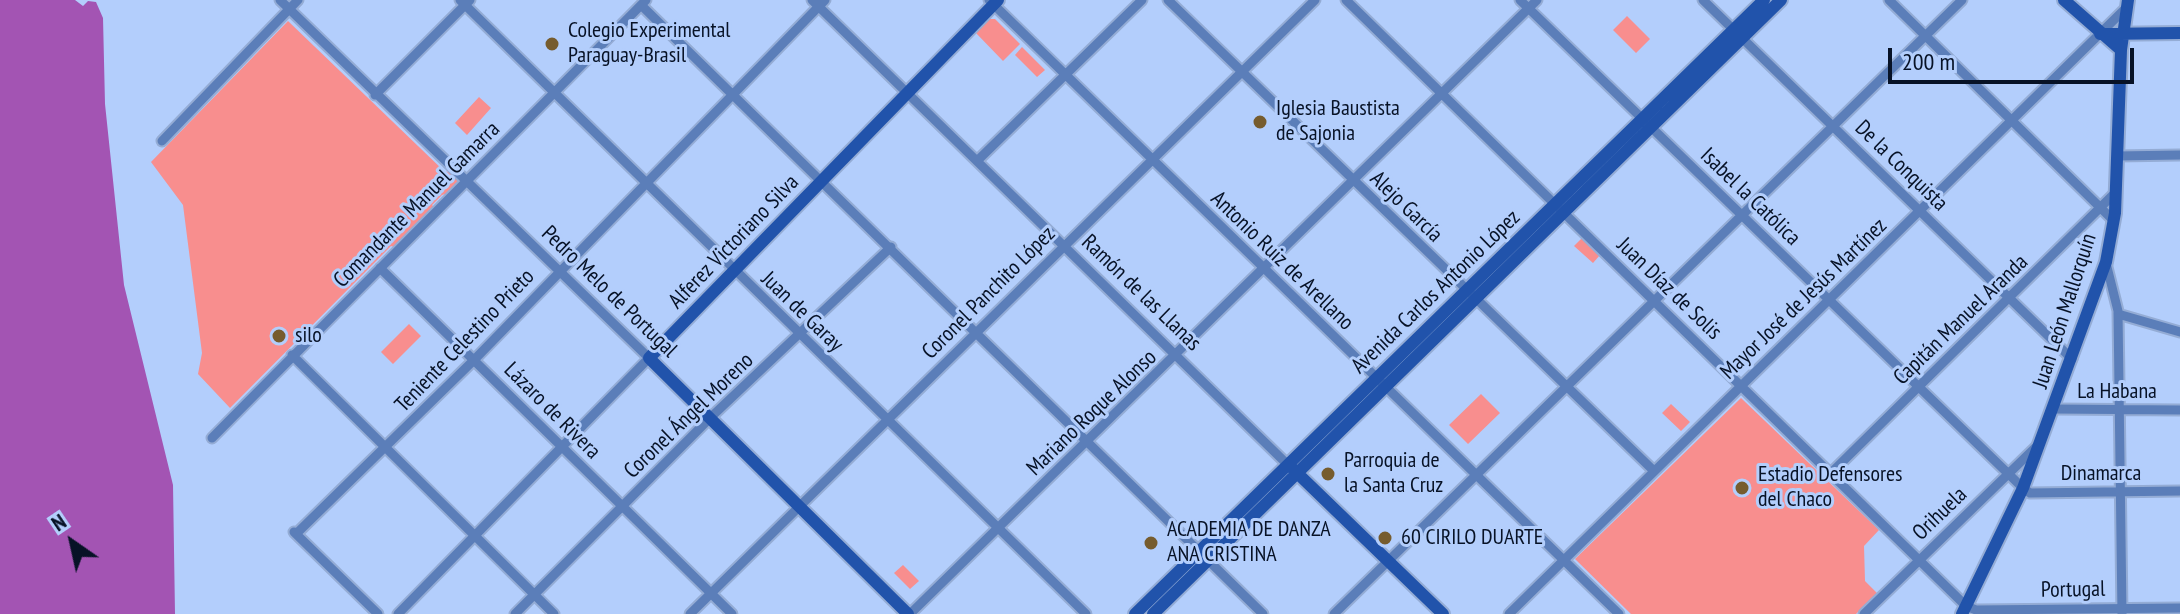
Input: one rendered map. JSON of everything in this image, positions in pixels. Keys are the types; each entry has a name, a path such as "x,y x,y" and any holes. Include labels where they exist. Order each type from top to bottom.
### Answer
{"street":[{"name":"Pedro Melo de Portugal","path":"280,0 909,614"},
{"path":"162,141 298,0"},
{"path":"977,161 1142,0"},
{"name":"Alejo García","path":"1168,0 1654,471"},
{"name":"Coronel Panchito López","path":"690,614 1315,0"},
{"name":"Juan Díaz de Solis","path":"1346,0 1970,611"},
{"name":"Isabel la Católica","path":"1520,0 2023,488"},
{"name":"Mariano Roque Alonso","path":"909,614 1537,0"},
{"name":"De la Conquista","path":"1703,0 2072,359"},
{"name":"Avenida Carlos Antonio López","path":"1738,34 1764,0"},
{"name":"Avenida Carlos Antonio López","path":"1135,614 1203,556 1738,34 1781,0"},
{"path":"1889,0 2114,221"},
{"path":"1334,614 1565,384 1655,301 1962,0"},
{"path":"2064,0 2121,50"},
{"path":"375,95 465,2"},
{"name":"Juan de Garay","path":"465,2 553,93 1086,614"},
{"path":"644,2 732,94 823,179 1263,614"},
{"name":"Comandante Manuel Gamarra","path":"213,437 644,2"},
{"name":"Ramón de las Llanas","path":"819,2 908,94 1443,614"},
{"name":"Teniente Celestino Prieto","path":"378,614 295,533 474,360 819,2"},
{"name":"Antonio Ruiz de Arellano","path":"994,2 1065,75 1619,614"},
{"name":"Alferez Victoriano Silva","path":"398,614 908,94 994,2"},
{"name":"Mayor José de Jesús Martínez","path":"1509,614 2013,120 2126,5"},
{"name":"Juan León Mallorquín","path":"1970,611 2042,441 2106,263 2114,221 2121,50 2126,5"},
{"path":"2100,34 2180,33"},
{"path":"2117,156 2180,155"},
{"name":"Capitán Manuel Aranda","path":"1831,473 2116,192"},
{"name":"Coronel Ángel Moreno","path":"515,614 710,418 891,247"},
{"path":"2106,263 2118,313 2122,611"},
{"name":"Lázaro de Rivera","path":"380,268 732,614"},
{"path":"2118,313 2180,332"},
{"path":"292,355 554,614"},
{"name":"La Habana","path":"2054,409 2180,410"},
{"name":"Orihuela","path":"1864,614 2042,441"},
{"name":"Dinamarca","path":"2023,488 2030,493 2180,491"},
{"name":"Avenida Carlos Antonio López","path":"1153,614 1203,556"},
{"name":"Portugal","path":"1970,611 2180,608"}],"shaded area":[{"path":"0,0 75,0 83,6 88,1 96,2 103,18 105,104 124,285 173,485 175,614 0,614"},
{"path":"1627,16 1650,39 1636,53 1613,30"},
{"path":"988,19 995,19 1020,44 1003,61 975,32"},
{"path":"288,21 444,171 457,174 461,182 453,192 442,195 432,205 435,208 397,248 391,246 230,408 198,374 202,353 183,205 151,162"},
{"path":"1022,47 1045,70 1037,77 1015,55"},
{"path":"479,97 491,108 467,135 455,123"},
{"path":"1582,238 1600,255 1593,263 1574,246"},
{"path":"409,324 421,336 393,364 381,352"},
{"path":"1481,394 1500,413 1468,444 1449,425"},
{"name":"Estadio Defensores del Chaco","path":"1741,398 1879,530 1864,546 1865,581 1877,593 1856,614 1631,614 1575,559"},
{"path":"1671,404 1690,422 1681,431 1662,413"},
{"path":"903,565 919,581 910,589 894,573"}],"place":[{"name":"Colegio Experimental Paraguay-Brasil","path":"552,44"},
{"name":"Iglesia Baustista de Sajonia","path":"1260,122"},
{"name":"silo","path":"279,336"},
{"name":"Parroquia de la Santa Cruz","path":"1328,474"},
{"name":"Estadio Defensores del Chaco","path":"1742,488"},
{"name":"60 CIRILO DUARTE","path":"1385,538"},
{"name":"ACADEMIA DE DANZA ANA CRISTINA","path":"1151,543"}]}
